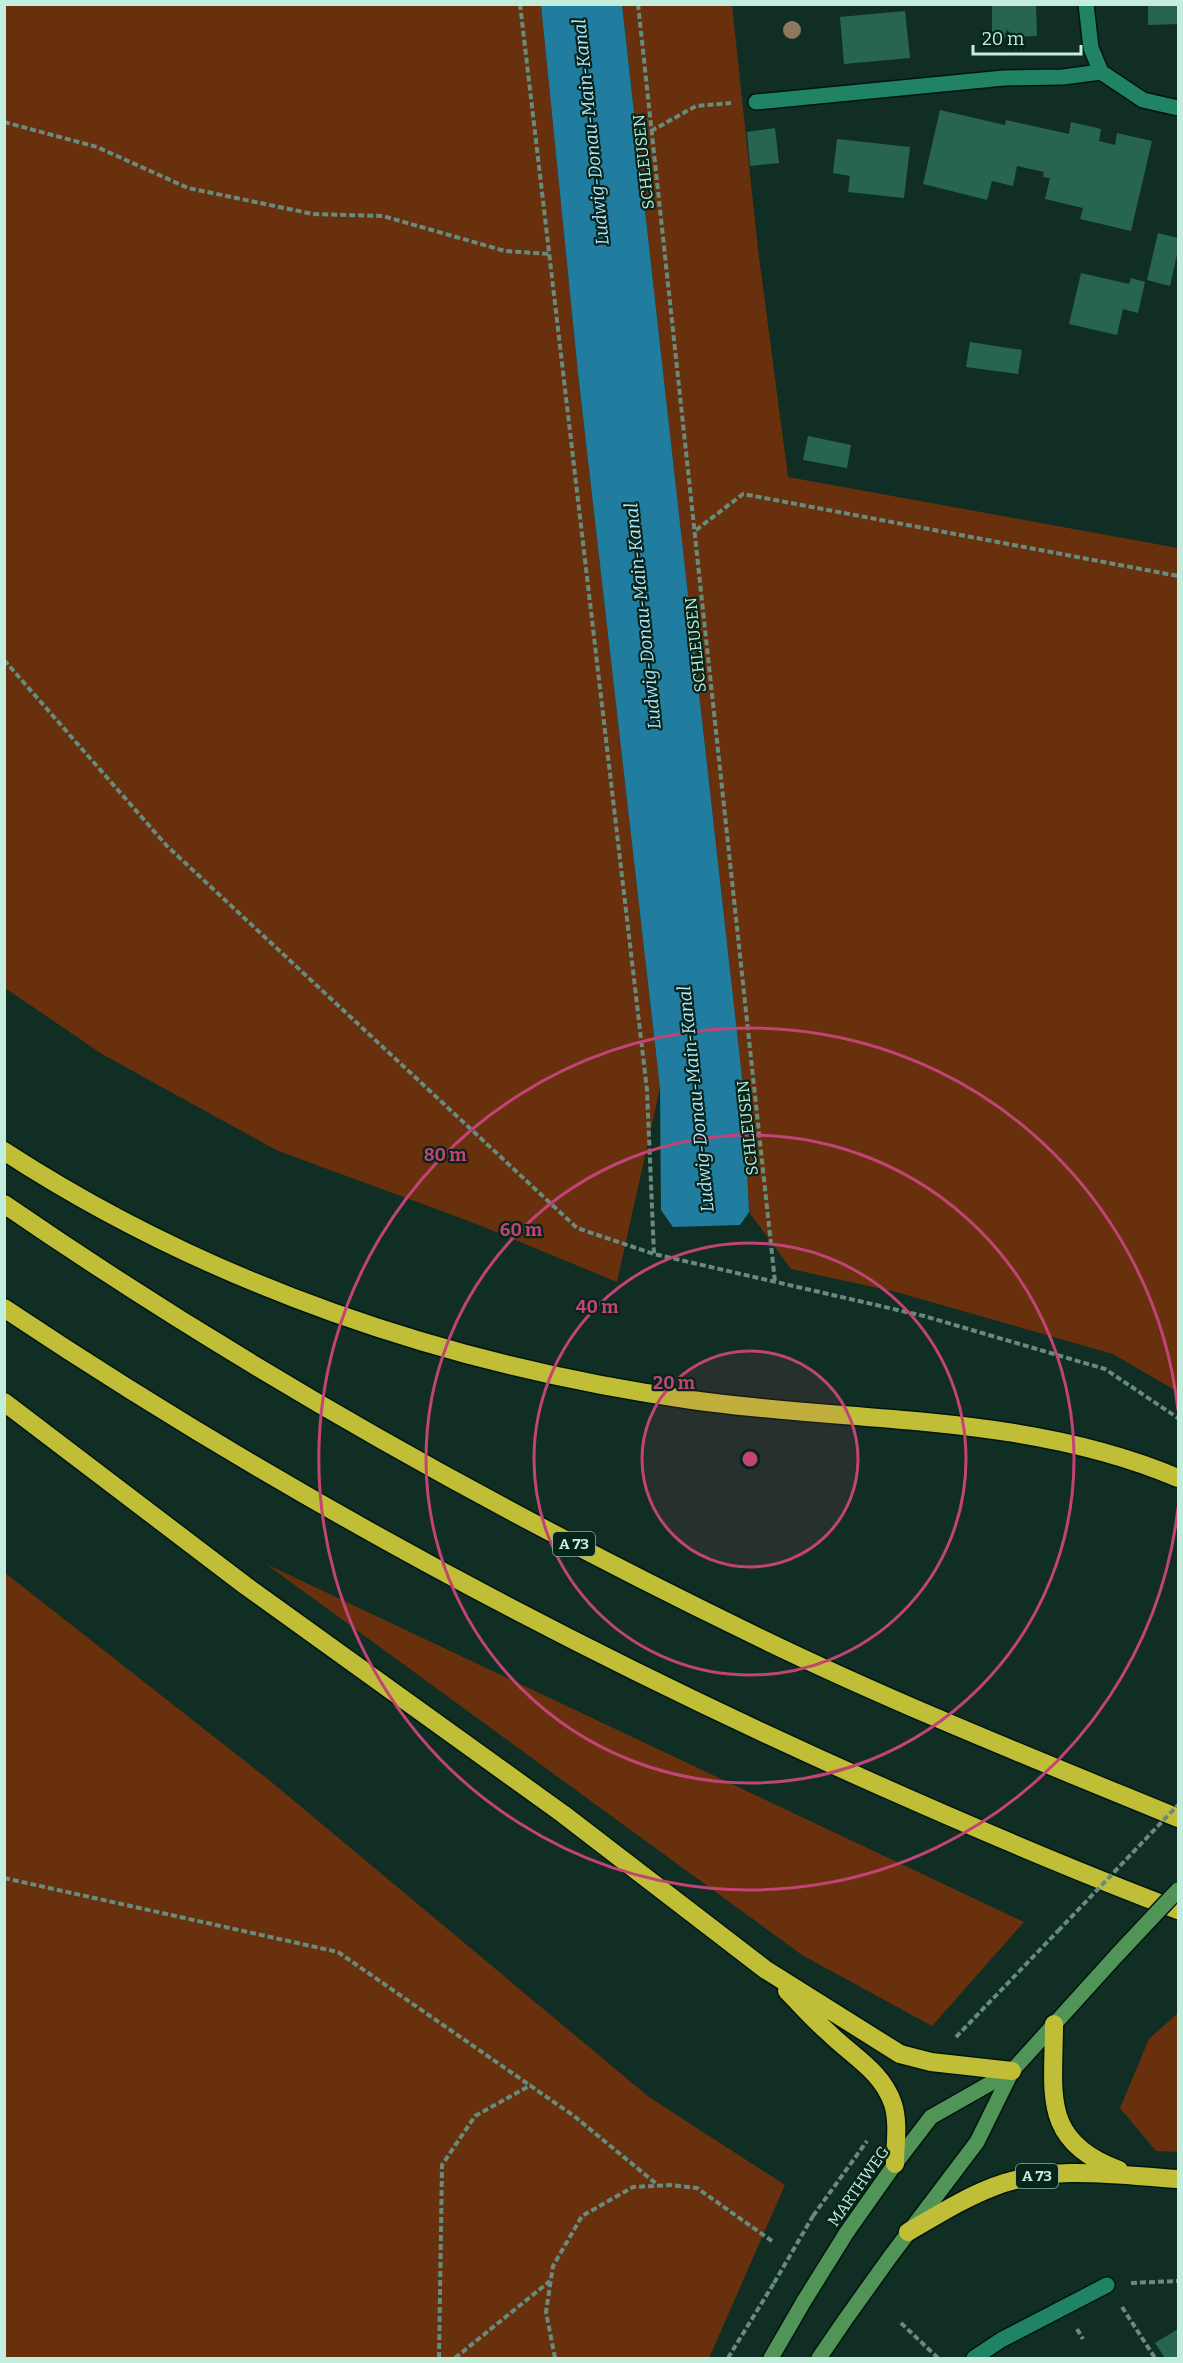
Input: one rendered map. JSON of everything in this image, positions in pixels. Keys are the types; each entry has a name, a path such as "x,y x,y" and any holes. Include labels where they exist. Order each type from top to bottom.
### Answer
{"highway":[{"path":"4,1151 58,1187 113,1217 237,1275 361,1323 435,1345 516,1366 692,1400 902,1419 984,1429 1066,1443 1141,1462 1179,1478"},
{"name":"A 73","path":"4,1204 177,1320 480,1496 756,1636 971,1732 1179,1818"},
{"path":"4,1308 278,1480 383,1541 559,1634 732,1720 826,1762 951,1817 1179,1910"},
{"path":"4,1402 246,1586 563,1814 766,1970 900,2054 931,2062 1012,2071"},
{"path":"766,1970 830,2035 863,2060 884,2086 893,2105 896,2122 895,2164"},
{"name":"A 73","path":"1054,2024 1055,2107 1063,2131 1079,2150 1098,2163 1134,2176"},
{"name":"A 73","path":"908,2232 957,2203 1017,2179 1065,2173 1179,2179"}],"main road":[{"name":"MARTHWEG","path":"819,2358 908,2232 977,2142 1012,2071 1179,1890"},
{"name":"MARTHWEG","path":"771,2358 848,2232 931,2117 1012,2071"}],"street":[{"path":"1086,4 1091,48 1101,72 1143,100 1179,108"},
{"path":"756,102 1004,78 1101,72"},
{"path":"974,2358 1001,2340 1107,2285"}],"path":[{"path":"520,4 647,1090 654,1254"},
{"name":"SCHLEUSEN","path":"638,4 775,1282"},
{"path":"651,130 696,106 756,102"},
{"path":"4,122 97,147 188,188 313,214 383,216 505,251 550,254"},
{"path":"695,531 742,494 1179,576"},
{"path":"4,660 167,846 577,1228 654,1254 924,1316 1105,1369 1179,1418"},
{"path":"1058,1931 1179,1805"},
{"path":"4,1878 338,1952 574,2116 659,2186"},
{"path":"439,2358 442,2165 475,2116 531,2085"},
{"path":"555,2358 546,2312 553,2266 582,2217 633,2187 671,2185 697,2188 772,2241"},
{"path":"728,2358 813,2216"},
{"path":"455,2358 551,2280"},
{"path":"1107,2285 1179,2281"},
{"path":"1107,2285 1155,2358"},
{"path":"901,2324 938,2358"}],"shaded area":[{"path":"4,5 541,5 578,373 660,1088 617,1282 474,1223 276,1150 102,1054 5,988"},
{"path":"622,5 732,5 758,249 788,477 1178,548 1178,1392 1113,1354 900,1293 791,1269 749,1212 743,1086"},
{"path":"266,1564 1024,1922 932,2026 802,1955"},
{"path":"4,1572 269,1780 649,2097 785,2185 709,2358 5,2358"},
{"path":"1178,2013 1178,2152 1156,2151 1120,2108 1149,2039"}],"water":[{"name":"Ludwig-Donau-Main-Kanal","path":"541,5 622,5 743,1086 749,1212 740,1225 673,1227 661,1210 660,1088 578,373"}],"building":[{"path":"992,4 1036,4 1037,36 992,38"},
{"path":"1148,4 1178,4 1178,24 1148,25"},
{"path":"905,11 910,58 844,64 840,17"},
{"path":"940,110 1005,125 1006,120 1069,134 1071,122 1101,129 1099,141 1115,145 1117,133 1152,141 1131,231 1080,219 1083,208 1045,199 1050,178 1043,177 1044,172 1017,166 1013,186 992,181 987,200 923,184"},
{"path":"775,128 779,163 750,166 747,132"},
{"path":"837,139 910,147 904,198 848,192 850,176 833,173"},
{"path":"1158,233 1178,238 1178,250 1170,286 1147,280"},
{"path":"1081,273 1129,284 1131,278 1145,282 1138,313 1123,309 1117,335 1069,324"},
{"path":"970,342 1022,350 1018,374 966,367"},
{"path":"808,436 851,445 847,468 803,460"},
{"path":"1178,2329 1178,2358 1165,2358 1155,2343"}]}
